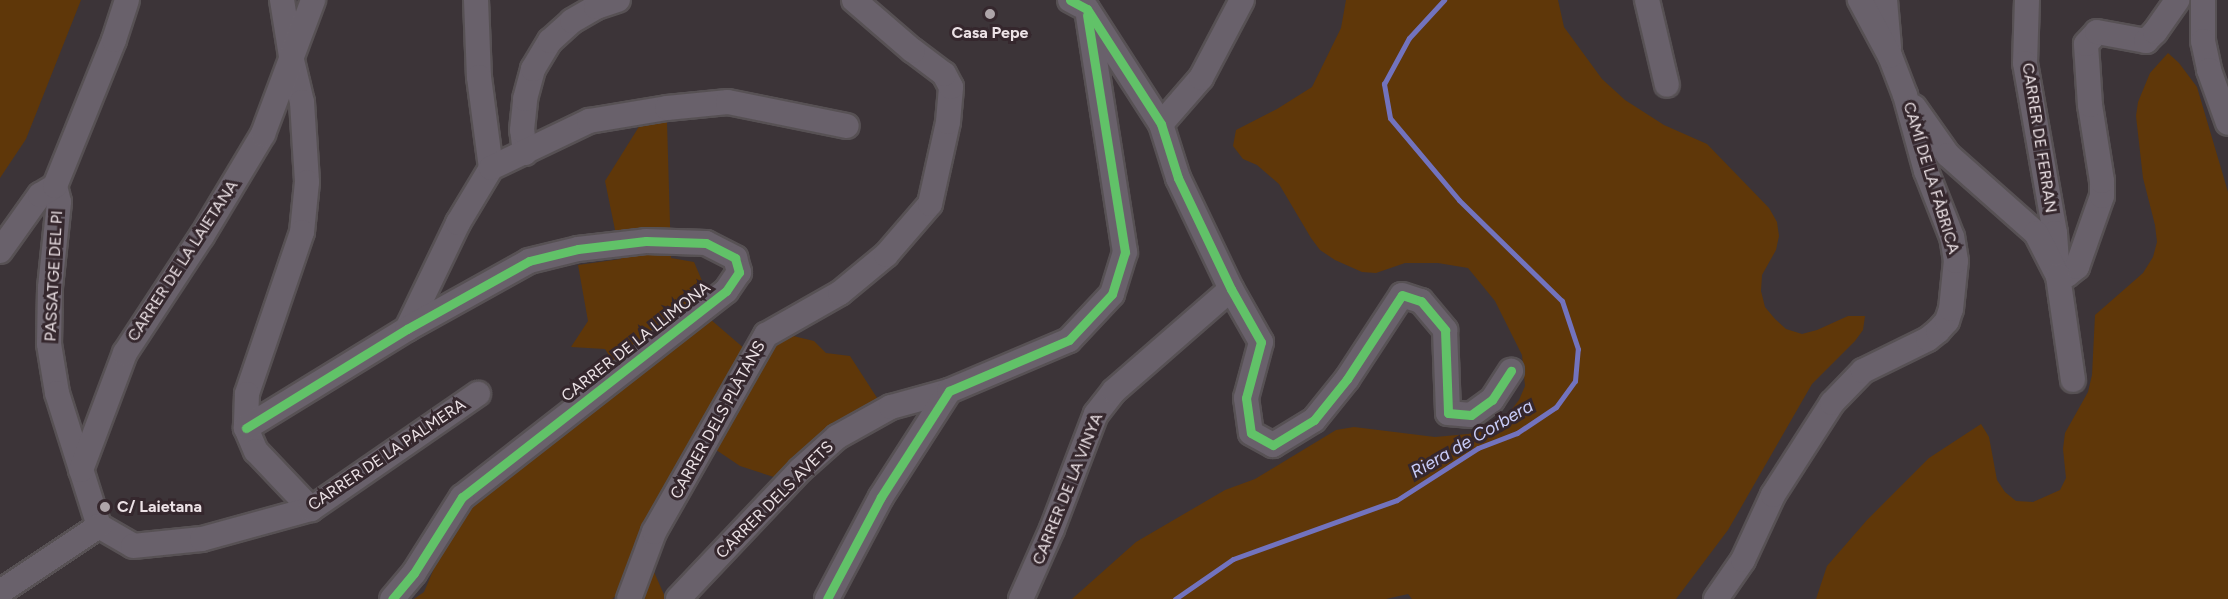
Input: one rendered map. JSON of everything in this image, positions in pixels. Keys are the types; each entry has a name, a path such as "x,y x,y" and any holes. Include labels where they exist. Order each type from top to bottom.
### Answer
{"street":[{"path":"0,251 40,195 55,186 114,40 127,0"},
{"path":"282,0 291,56 302,102 307,182 302,232 247,394 246,428 256,451 311,509"},
{"name":"CARRER DE LA LAIETANA","path":"81,470 125,353 202,236 263,134 313,0"},
{"path":"476,0 478,77 491,168"},
{"path":"525,153 522,130 525,99 533,69 550,41 573,21 596,7 618,0"},
{"name":"CARRER DELS PLÀTANS","path":"629,599 654,532 766,335 840,294 886,255 930,204 948,122 951,87 944,74 913,51 854,0"},
{"path":"1161,124 1201,78 1242,0"},
{"path":"1647,0 1666,85"},
{"path":"1860,0 1890,57 1905,94 1948,155 2037,233 2058,276 2073,381"},
{"path":"1885,0 1890,57"},
{"name":"CARRER DE FERRAN","path":"2027,0 2025,63 2055,233 2058,276"},
{"path":"2058,276 2067,275 2077,267 2102,196 2102,181 2090,105 2086,44 2097,32 2146,41 2177,0"},
{"path":"2203,0 2203,41 2209,70 2228,123"},
{"path":"1083,3 1161,124 1178,178 1231,289 1261,342 1246,398 1251,433 1273,445 1314,420 1347,379 1402,295 1421,301 1445,330 1448,413 1471,415 1492,400 1511,371"},
{"name":"CARRER DELS AVETS","path":"678,599 800,471 837,437 891,407 949,391 1069,340 1112,294 1125,252 1083,3"},
{"name":"CAMÍ DE LA FÀBRICA","path":"1716,599 1743,560 1773,495 1832,403 1863,371 1928,339 1947,321 1951,309 1956,261 1952,237 1926,171 1905,94"},
{"path":"407,329 459,223 491,168 588,121 667,108 728,102 847,126"},
{"name":"PASSATGE DEL PI","path":"55,186 59,202 50,288 50,344 57,393 81,470"},
{"name":"CARRER DE LA LLIMONA","path":"246,428 407,329 529,261 578,249 646,241 706,243 735,258 739,273 726,291 462,497 414,573 392,599"},
{"name":"CARRER DE LA VINYA","path":"1021,599 1052,530 1073,468 1096,414 1114,391 1231,289"},
{"path":"827,599 881,497 949,391"},
{"name":"CARRER DE LA PALMERA","path":"99,526 134,546 202,538 311,509 478,394"},
{"path":"0,592 99,526 81,470"}],"shaded area":[{"path":"0,0 81,0 26,139 0,178"},
{"path":"1346,0 1558,0 1564,27 1602,79 1625,100 1664,125 1707,144 1769,208 1777,222 1779,236 1776,250 1762,275 1761,291 1765,307 1775,319 1786,329 1802,334 1848,316 1865,316 1863,330 1855,341 1812,384 1728,530 1676,599 1412,599 1408,594 1386,599 1072,599 1136,542 1225,490 1255,479 1336,430 1354,427 1435,437 1468,434 1483,431 1508,414 1519,400 1525,386 1522,355 1495,301 1468,268 1438,263 1405,263 1376,273 1362,272 1335,260 1320,250 1311,238 1279,184 1257,165 1243,159 1233,146 1236,130 1277,109 1312,87 1341,28"},
{"path":"2168,53 2179,63 2197,87 2228,192 2228,599 1816,599 1827,566 1867,520 1929,458 1981,424 1989,437 1997,480 2005,492 2016,501 2033,502 2060,490 2066,478 2063,449 2065,433 2088,392 2092,375 2095,315 2143,273 2153,257 2157,242 2143,178 2136,116 2138,102 2150,73"},
{"path":"667,122 671,258 694,262 703,283 688,300 753,356 789,335 814,341 826,353 850,356 881,404 777,478 740,466 694,435 631,556 654,572 666,599 625,599 619,594 612,599 414,599 424,592 454,521 627,384 605,349 571,347 588,321 578,265 621,259 605,181 640,125"}],"waterway":[{"name":"Riera de Corbera","path":"1175,599 1233,559 1397,500 1478,448 1517,433 1556,407 1575,381 1578,349 1562,301 1459,200 1390,118 1384,84 1409,38 1444,0"}],"cycle path":[{"path":"1070,0 1087,9 1161,124 1178,178 1231,289 1261,342 1246,398 1251,433 1273,445 1314,420 1347,379 1402,295 1421,301 1445,330 1448,413 1471,415 1492,400 1511,371"},
{"path":"827,599 881,497 949,391 1069,340 1112,294 1125,252 1087,15"},
{"path":"246,428 407,329 529,261 578,249 646,241 706,243 735,258 739,272 726,291 462,497 414,573 392,599"}],"place":[{"name":"Casa Pepe","path":"990,14"},
{"name":"C/ Laietana","path":"105,507"}]}
